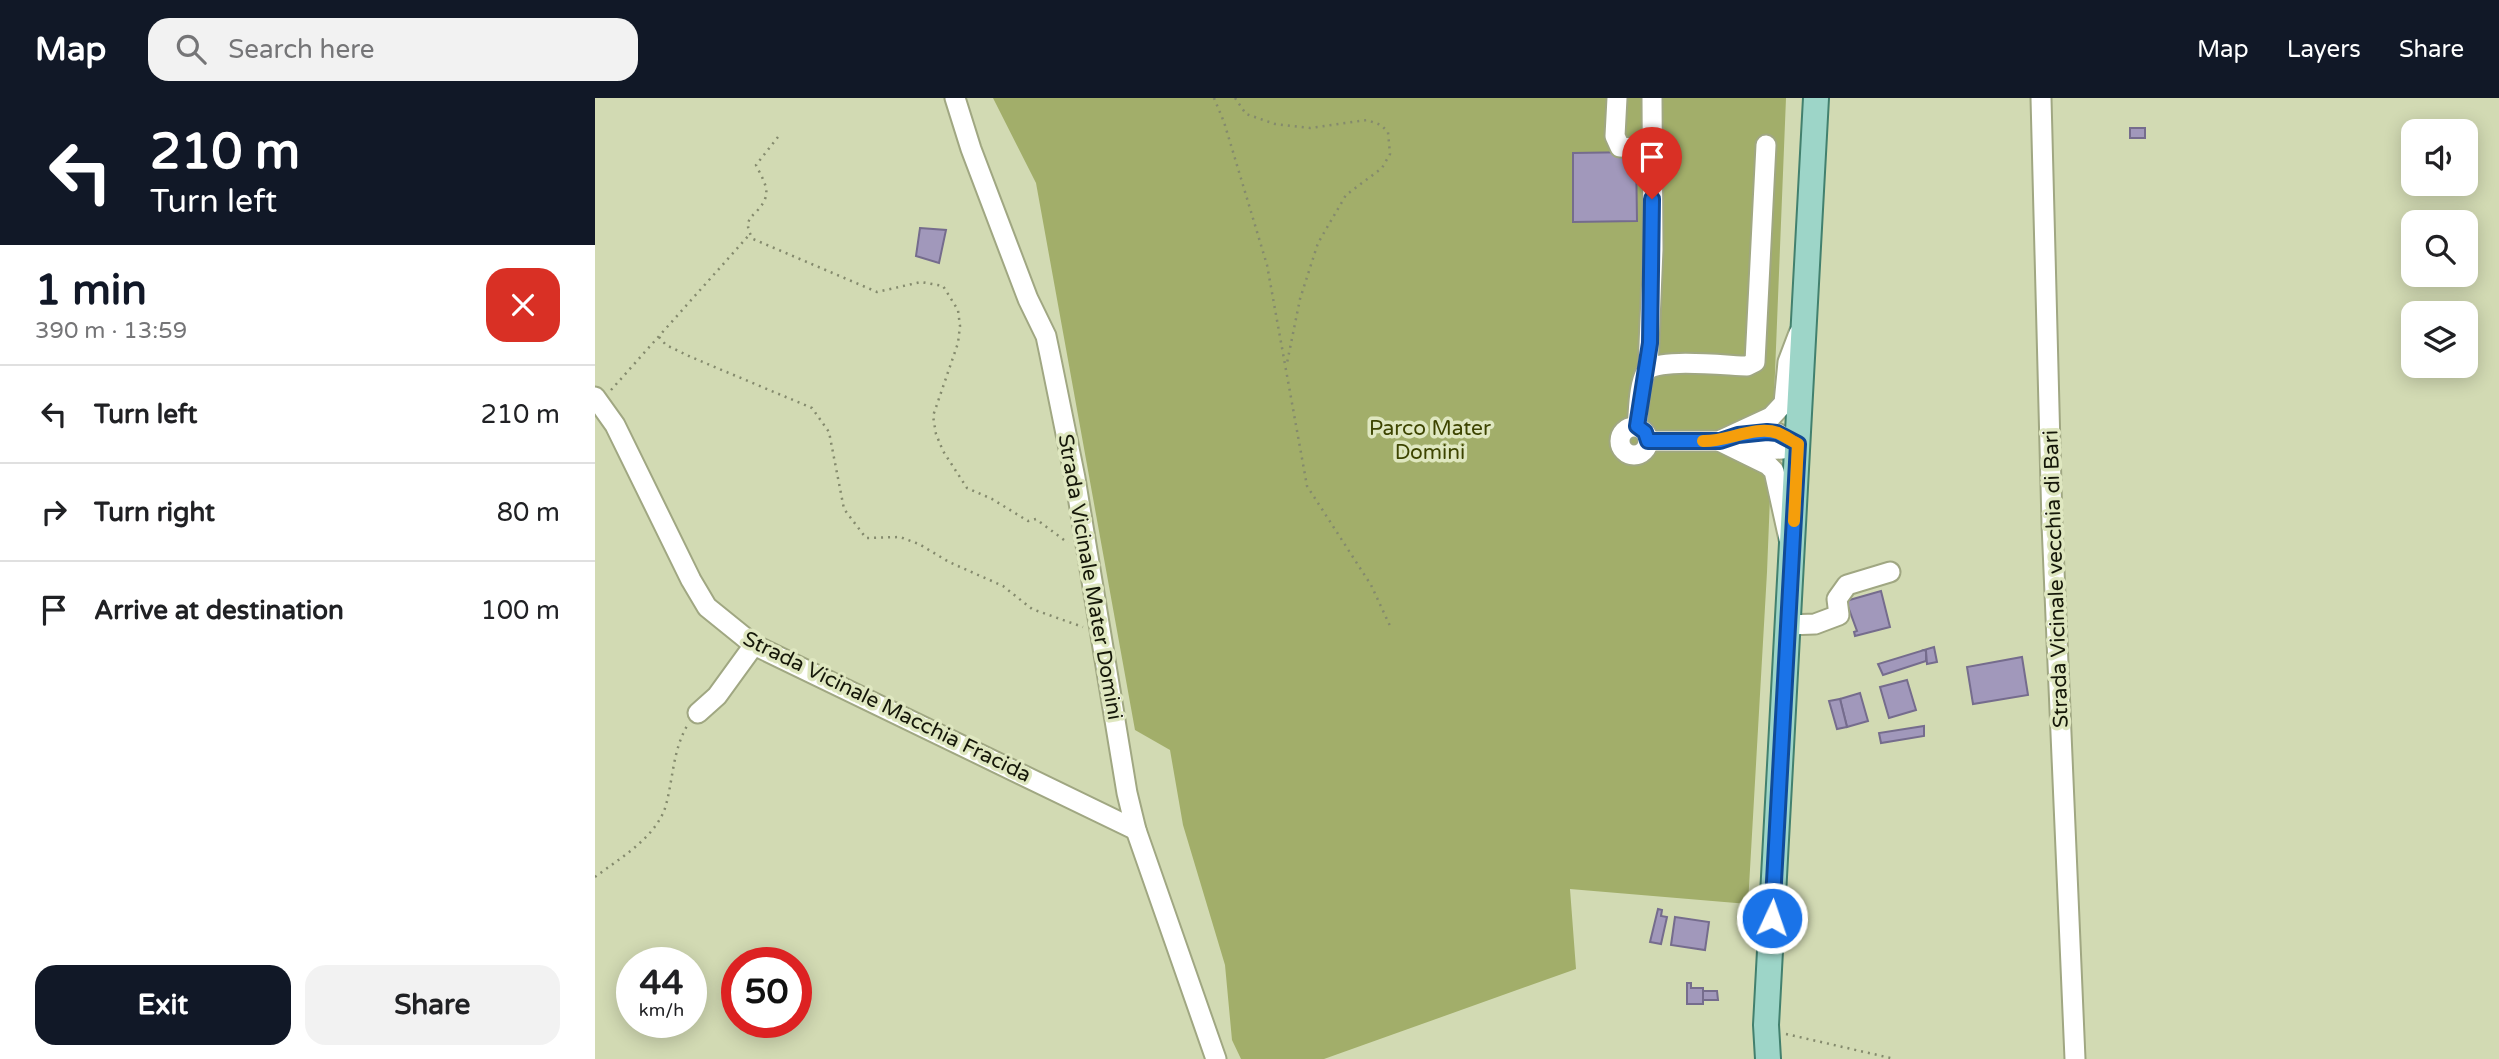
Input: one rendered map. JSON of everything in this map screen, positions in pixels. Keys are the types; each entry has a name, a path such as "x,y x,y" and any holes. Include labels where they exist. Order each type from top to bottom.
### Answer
{"main road":[{"path":"1768,1059 1766,1025 1816,98"},
{"path":"1759,1059 1766,1025"}],"street":[{"name":"Strada Vicinale Mater Domini","path":"955,98 971,149 1023,286 1046,337 1136,830 1216,1059"},
{"path":"1616,98 1615,136 1620,147 1652,149"},
{"path":"1652,98 1652,275 1643,434 1732,442 1756,452 1798,444"},
{"name":"Strada Vicinale vecchia di Bari","path":"2041,98 2052,524 2075,1059"},
{"path":"1648,369 1653,365 1674,363 1747,366 1755,362 1766,145"},
{"path":"1732,442 1771,417 1784,403 1788,362 1804,319"},
{"name":"Strada Vicinale Macchia Fracida","path":"597,400 615,425 691,580 707,607 726,625 754,645 1136,830"},
{"path":"1732,442 1768,465 1777,478 1779,503 1792,552"},
{"path":"1788,625 1815,624 1839,615 1837,599 1847,585 1890,572"},
{"path":"698,713 717,696 754,645"}],"path":[{"path":"1214,98 1224,122 1267,265 1307,486 1371,584 1391,628"},
{"path":"1235,98 1246,114 1275,124 1310,128 1367,120 1381,125 1388,132 1390,154 1382,168 1346,195 1318,243 1300,299 1292,351 1287,365"},
{"path":"778,137 756,165 766,188 766,197 748,222 753,239 877,292 921,282 943,286 958,310 960,326 952,364 933,416 936,434 943,450 967,488 992,499 1028,521 1036,519 1069,544 1087,550"},
{"path":"597,400 659,337 751,234"},
{"path":"659,337 666,345 691,357 812,408 829,432 844,509 866,538 900,537 919,544 949,562 1003,586 1032,609 1101,632"},
{"path":"595,877 634,847 659,820 665,808 683,734 698,713"},
{"path":"1766,1025 1794,1038 1895,1059"}],"green space":[{"name":"Parco Mater Domini","path":"993,98 1786,98 1767,572 1748,904 1570,889 1576,969 1324,1059 1241,1059 1232,1040 1225,965 1183,825 1170,750 1135,730 1036,183"}],"building":[{"path":"2130,128 2145,128 2145,138 2130,138"},
{"path":"1636,152 1637,221 1573,222 1573,153"},
{"path":"920,228 946,230 939,263 916,256"},
{"path":"1881,591 1890,627 1855,636 1854,632 1857,631 1846,601"},
{"path":"1934,647 1937,662 1927,664 1924,650"},
{"path":"1924,650 1926,661 1883,675 1878,664"},
{"path":"2022,657 2028,695 1973,704 1967,667"},
{"path":"1907,680 1916,710 1889,718 1880,687"},
{"path":"1860,693 1868,721 1847,727 1840,699"},
{"path":"1840,699 1847,727 1837,729 1829,701"},
{"path":"1924,726 1924,736 1881,743 1879,733"},
{"path":"1658,909 1662,910 1661,916 1667,917 1661,944 1650,942"},
{"path":"1675,917 1709,922 1705,950 1671,945"},
{"path":"1687,983 1691,983 1691,988 1703,988 1703,1004 1687,1004"},
{"path":"1703,991 1717,991 1718,1000 1703,1000"}],"slow traffic":[{"path":"1703,441 1720,441 1738,435 1767,432 1777,433 1798,444 1794,521"}],"route":[{"path":"1652,199 1650,343 1637,426 1645,432 1648,441 1720,441 1738,435 1767,432 1777,433 1798,444 1772,918"}]}
